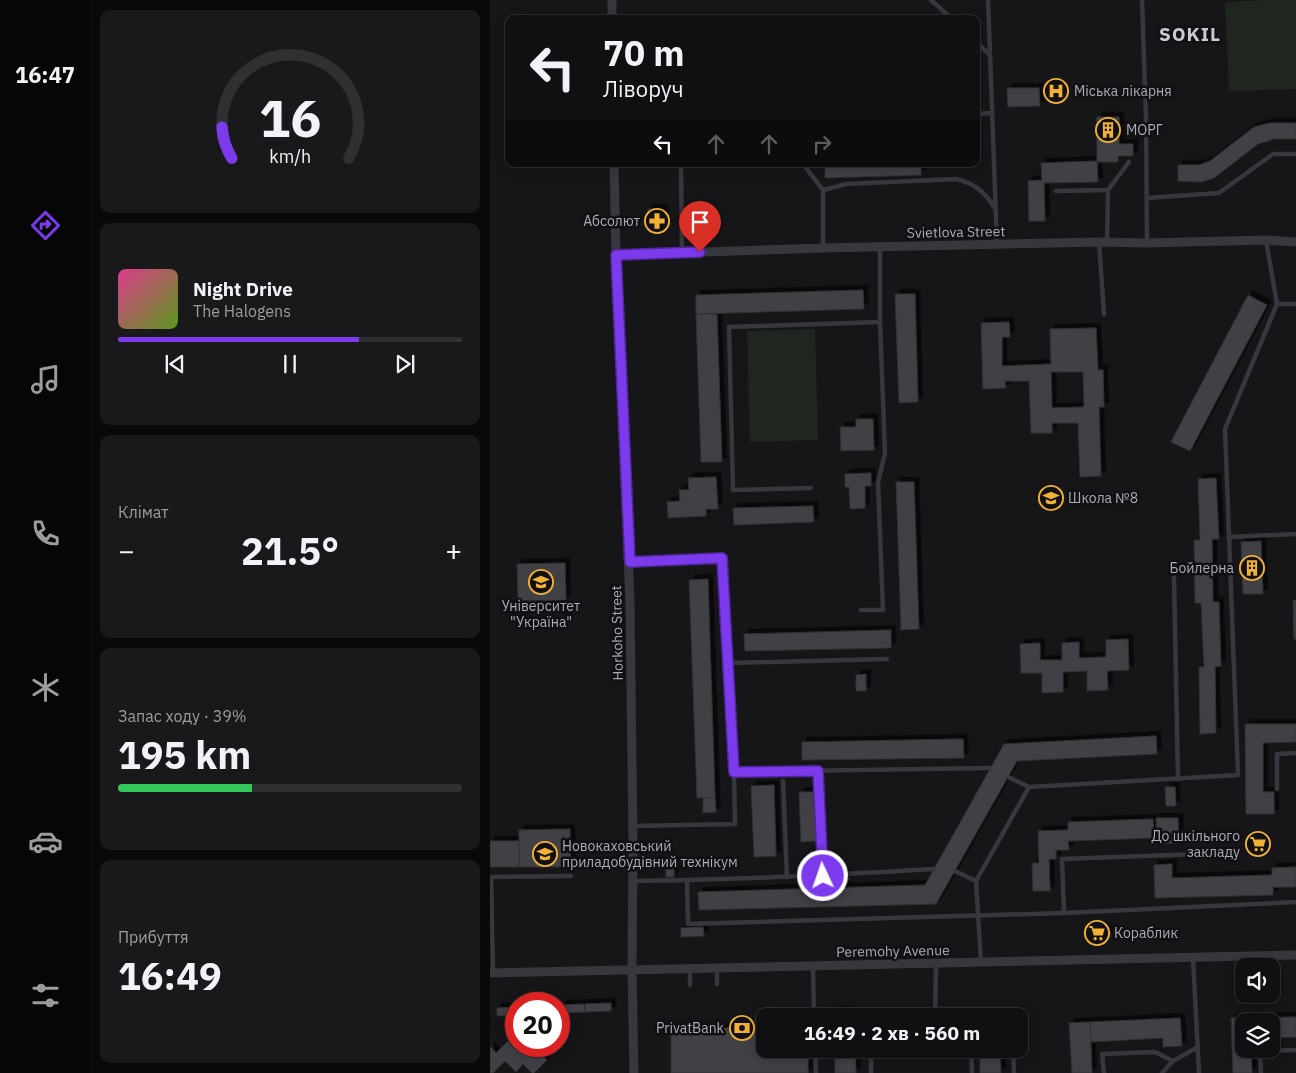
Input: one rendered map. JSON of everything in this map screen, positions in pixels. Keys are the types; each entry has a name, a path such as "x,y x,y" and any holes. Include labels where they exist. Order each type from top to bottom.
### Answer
{"street":[{"path":"612,0 612,15"},
{"name":"Horkoho Street","path":"614,167 616,255 630,562 634,1073"},
{"name":"Svietlova Street","path":"616,255 823,248 1266,240 1296,242"},
{"name":"Peremohy Avenue","path":"492,973 1296,955"}],"lane":[{"path":"932,0 948,15"},
{"path":"988,0 997,245"},
{"path":"1142,0 1147,243"},
{"path":"980,46 990,55"},
{"path":"980,114 992,113"},
{"path":"1147,198 1219,193 1273,154 1296,154"},
{"path":"1104,314 1103,243 1108,190 1129,162"},
{"path":"681,167 682,252"},
{"path":"805,167 823,190 823,248"},
{"path":"823,190 846,184 956,179 969,183 981,190 995,209"},
{"path":"1056,191 1108,190"},
{"path":"1008,776 1030,787 1238,775 1225,429 1277,304 1266,240"},
{"path":"861,610 883,610 878,482 885,452 880,322 880,248"},
{"path":"1277,304 1296,304"},
{"path":"811,488 733,490 729,327 880,322"},
{"path":"1229,537 1296,534"},
{"path":"630,562 722,558 734,772 735,824 632,826"},
{"path":"1174,577 1178,779"},
{"path":"728,663 887,660"},
{"path":"1278,789 1277,754 1296,753"},
{"path":"734,772 990,768"},
{"path":"818,771 823,876"},
{"path":"783,781 787,877"},
{"path":"981,962 976,881 1030,787"},
{"path":"1064,913 1062,859 1200,854"},
{"path":"633,881 823,876 934,869"},
{"path":"955,870 976,881"},
{"path":"492,973 491,877 570,876"},
{"path":"687,880 688,924 1064,913 1296,902"},
{"path":"1193,958 1199,1073"},
{"path":"935,1008 936,963"},
{"path":"814,966 814,1008"},
{"path":"717,968 717,984"},
{"path":"690,969 690,985"},
{"path":"1162,1073 1173,1061 1198,1048"},
{"path":"1261,1073 1260,1051 1296,1050"},
{"path":"1104,1073 1102,1054 1155,1052 1173,1061"},
{"path":"815,1058 816,1073"},
{"path":"871,1058 871,1073"},
{"path":"971,1058 972,1073"},
{"path":"1013,1058 1014,1073"}],"shaded area":[{"path":"1296,0 1296,89 1229,91 1225,2"},
{"path":"815,329 818,440 750,442 747,331"}],"building":[{"path":"1007,88 1039,88 1040,106 1008,107"},
{"name":"МОРГ","path":"1097,117 1119,117 1119,144 1133,144 1133,156 1118,156 1118,162 1097,162"},
{"path":"1270,123 1296,123 1296,139 1274,139 1258,144 1214,178 1201,182 1178,181 1178,165 1199,165 1210,161 1254,127"},
{"path":"1097,161 1098,182 1044,183 1045,221 1029,221 1028,181 1042,180 1041,163"},
{"path":"825,167 921,167 921,175 825,178"},
{"path":"648,209 663,210 664,225 662,229 647,228"},
{"path":"863,290 864,309 696,314 696,295"},
{"path":"895,294 915,294 918,402 899,403"},
{"path":"1248,295 1267,305 1190,451 1171,442"},
{"path":"696,314 717,314 722,462 701,462"},
{"path":"1009,322 1010,337 1002,337 1002,366 1051,364 1050,329 1096,328 1098,370 1103,370 1104,407 1099,407 1101,476 1080,477 1078,423 1052,423 1052,433 1031,433 1029,381 1005,381 1006,388 983,389 981,323","holes":["1051,372 1083,372 1084,407 1052,408"]},
{"path":"856,419 873,419 874,450 841,451 840,427 856,427"},
{"path":"871,473 871,486 865,486 865,508 850,509 849,487 845,487 845,474"},
{"path":"716,477 718,509 706,509 706,516 668,518 667,502 680,501 679,490 689,490 688,478"},
{"path":"1216,478 1219,539 1212,539 1213,602 1219,602 1221,666 1215,667 1216,733 1200,734 1199,667 1204,667 1201,603 1195,603 1194,540 1200,540 1198,479"},
{"path":"896,482 914,482 919,629 901,630"},
{"path":"813,506 814,522 734,525 733,508"},
{"name":"Бойлерна","path":"1261,541 1263,594 1243,594 1241,542"},
{"name":"Університет \"Україна\"","path":"565,563 566,600 518,601 517,564"},
{"path":"708,579 715,797 697,798 689,580"},
{"path":"1293,600 1296,600 1296,639 1294,639"},
{"path":"891,630 891,648 745,651 744,634"},
{"path":"1128,639 1129,670 1107,671 1108,690 1087,691 1087,671 1063,672 1063,692 1042,693 1042,673 1021,673 1020,644 1040,643 1040,660 1062,660 1062,643 1079,642 1079,658 1106,657 1106,640"},
{"path":"866,674 866,691 856,691 856,675"},
{"path":"1245,724 1296,724 1296,742 1263,743 1263,792 1274,792 1274,814 1246,814"},
{"path":"1156,736 1157,754 1017,761 936,904 699,910 698,892 925,885 1004,744"},
{"path":"963,739 964,758 802,760 802,742"},
{"path":"774,785 776,856 754,857 751,786"},
{"path":"1165,787 1175,787 1176,806 1166,806"},
{"path":"799,792 814,792 816,841 801,842"},
{"path":"715,797 716,812 703,813 703,798"},
{"path":"1156,818 1178,818 1179,843 1157,844"},
{"path":"1153,819 1154,838 1068,841 1069,850 1056,850 1056,859 1049,859 1050,891 1033,891 1032,863 1039,863 1038,831 1068,830 1068,822"},
{"name":"Новокаховський приладобудівний технікум","path":"570,829 571,867 519,867 519,830"},
{"name":"До шкільного закладу","path":"1252,838 1264,838 1265,851 1252,851"},
{"path":"490,841 519,841 519,867 490,867"},
{"path":"1172,864 1172,878 1272,875 1272,868 1296,867 1296,887 1273,887 1273,895 1155,898 1154,865"},
{"path":"674,865 674,877 666,877 666,866"},
{"path":"703,927 704,936 681,937 681,928"},
{"name":"Кораблик","path":"1088,928 1106,928 1111,933 1106,938 1089,938 1084,934"},
{"path":"611,1003 611,1011 585,1012 585,1004"},
{"path":"584,1004 585,1012 570,1013 570,1005"},
{"path":"497,1008 505,1008 505,1016 497,1016"},
{"path":"1280,1017 1296,1017 1296,1037 1280,1038"},
{"path":"1180,1018 1182,1046 1163,1047 1163,1038 1091,1042 1090,1022"},
{"path":"1231,1018 1235,1018 1235,1058 1251,1058 1252,1073 1233,1073"},
{"path":"1090,1022 1092,1073 1072,1073 1069,1023"},
{"path":"671,1028 756,1028 756,1058 808,1058 808,1073 671,1073"},
{"path":"505,1044 505,1057 544,1057 547,1060 534,1073 523,1064 516,1072 505,1061 493,1073 490,1073 490,1046 496,1053"},
{"path":"835,1058 855,1058 856,1073 835,1073"},
{"path":"980,1058 1000,1058 1001,1073 980,1073"}],"place":[{"name":"Міська лікарня","path":"1056,91"},
{"name":"МОРГ","path":"1108,130"},
{"name":"Абсолют","path":"657,221"},
{"name":"Школа №8","path":"1051,498"},
{"name":"Бойлерна","path":"1252,568"},
{"name":"Університет \"Україна\"","path":"541,582"},
{"name":"До шкільного закладу","path":"1258,844"},
{"name":"Новокаховський приладобудівний технікум","path":"545,854"},
{"name":"Кораблик","path":"1097,933"},
{"name":"PrivatBank","path":"742,1028"}],"district":[{"name":"SOKIL","path":"1190,34"}],"route":[{"path":"700,252 616,255 630,562 722,558 734,772 818,771 823,876"}]}
